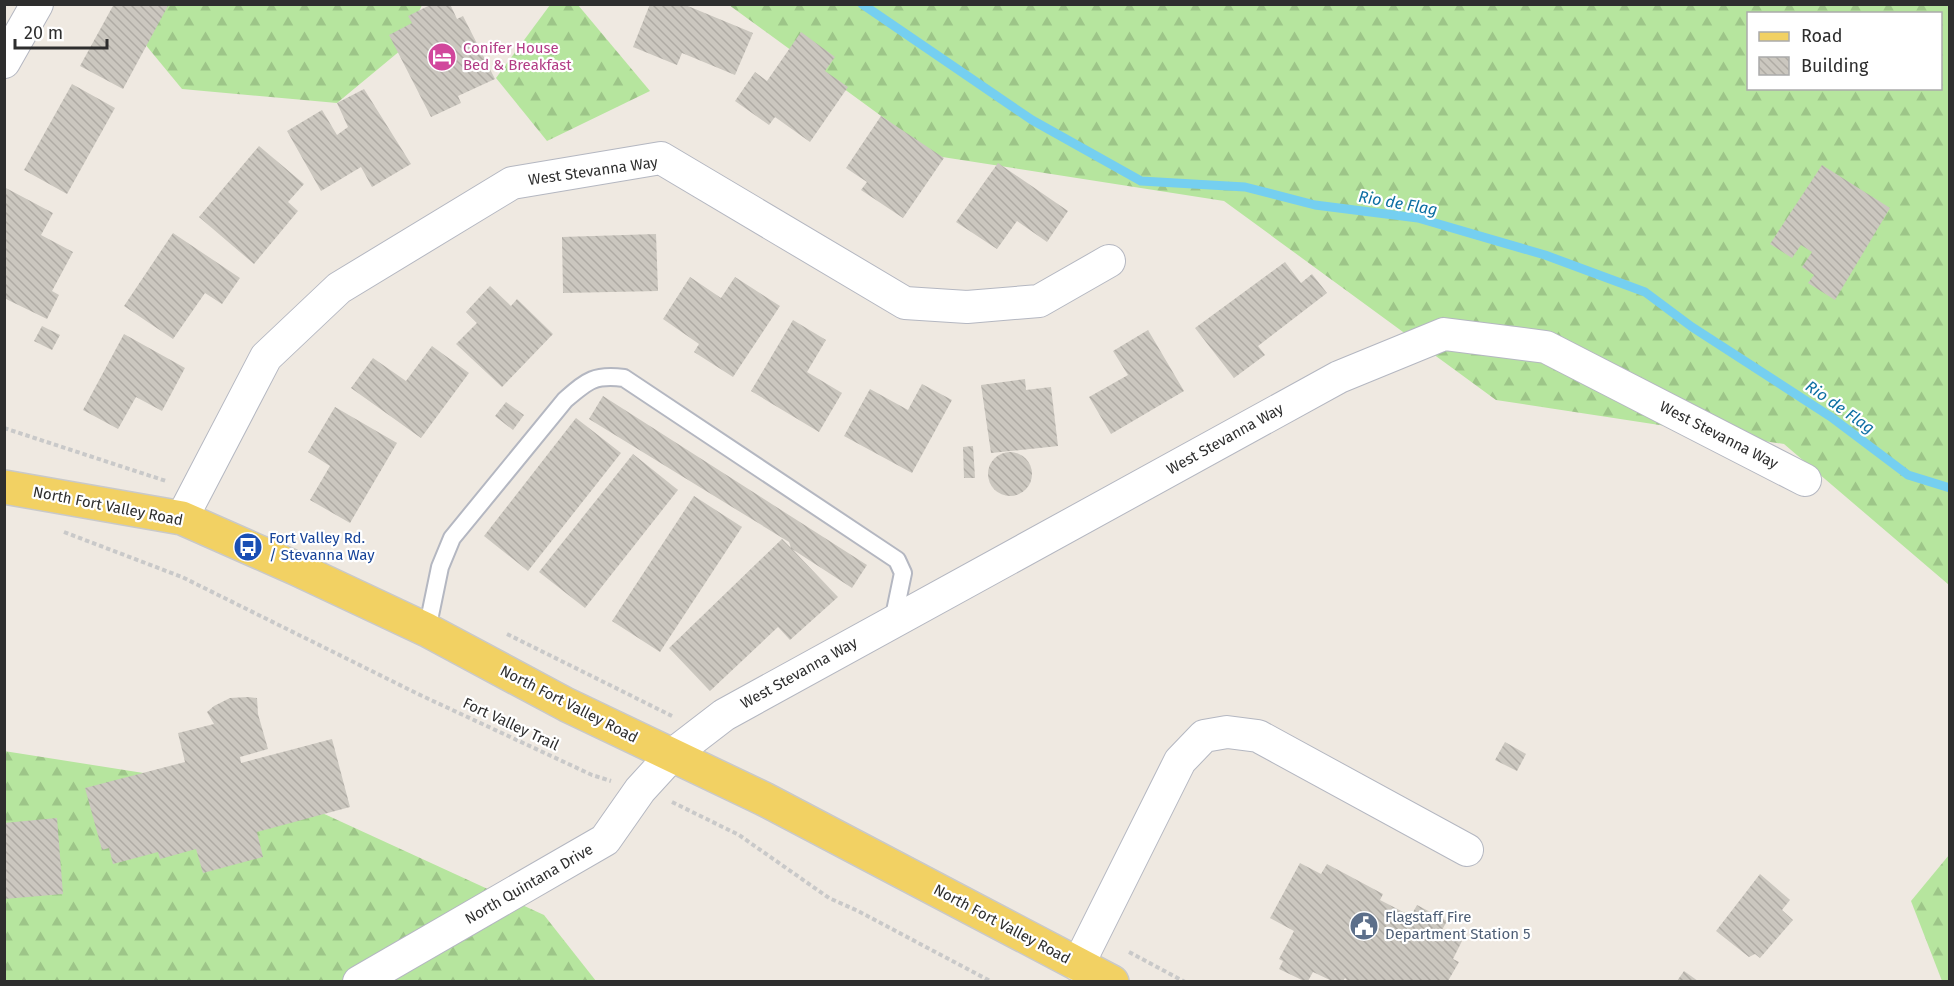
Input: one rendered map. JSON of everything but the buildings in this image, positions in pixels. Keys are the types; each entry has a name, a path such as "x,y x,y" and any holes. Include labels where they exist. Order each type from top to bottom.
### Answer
{"main road":[{"name":"North Fort Valley Road","path":"4,486 182,518 427,630 567,705 764,799 1112,981"}],"street":[{"path":"4,62 37,4"},
{"name":"West Stevanna Way","path":"182,518 266,357 339,288 512,183 661,158 904,303 967,307 1038,301 1109,261"},
{"name":"West Stevanna Way","path":"672,755 724,715 1339,377 1444,334 1546,347 1805,480"},
{"path":"1078,965 1180,761 1204,736 1227,732 1258,736 1467,850"},
{"name":"North Quintana Drive","path":"359,981 605,840 640,790 672,755"}],"lane":[{"path":"427,630 440,567 452,538 565,400 584,384 603,375 624,378 897,560 903,573 893,621"}],"path":[{"name":"Fort Valley Trail","path":"60,531 182,577 592,775 684,806 739,834 829,898 992,981"}],"green space":[{"path":"130,5 422,5 401,50 337,103 182,89 130,26"},
{"path":"550,5 578,5 650,91 547,141 496,78"},
{"path":"729,5 1949,5 1949,585 1784,444 1496,400 1224,201 936,156"},
{"path":"4,751 283,795 544,915 596,981 5,981"},
{"path":"1949,855 1949,981 1942,981 1911,901"}],"waterway":[{"name":"Rio de Flag","path":"862,4 1032,120 1141,181 1245,187 1315,205 1418,218 1545,255 1645,292 1692,327 1831,417 1908,475 1950,488"}],"place":[{"name":"Conifer House Bed & Breakfast","path":"442,57"},
{"name":"Fort Valley Rd. / Stevanna Way","path":"248,547"},
{"name":"Flagstaff Fire Department Station 5","path":"1364,926"}]}
